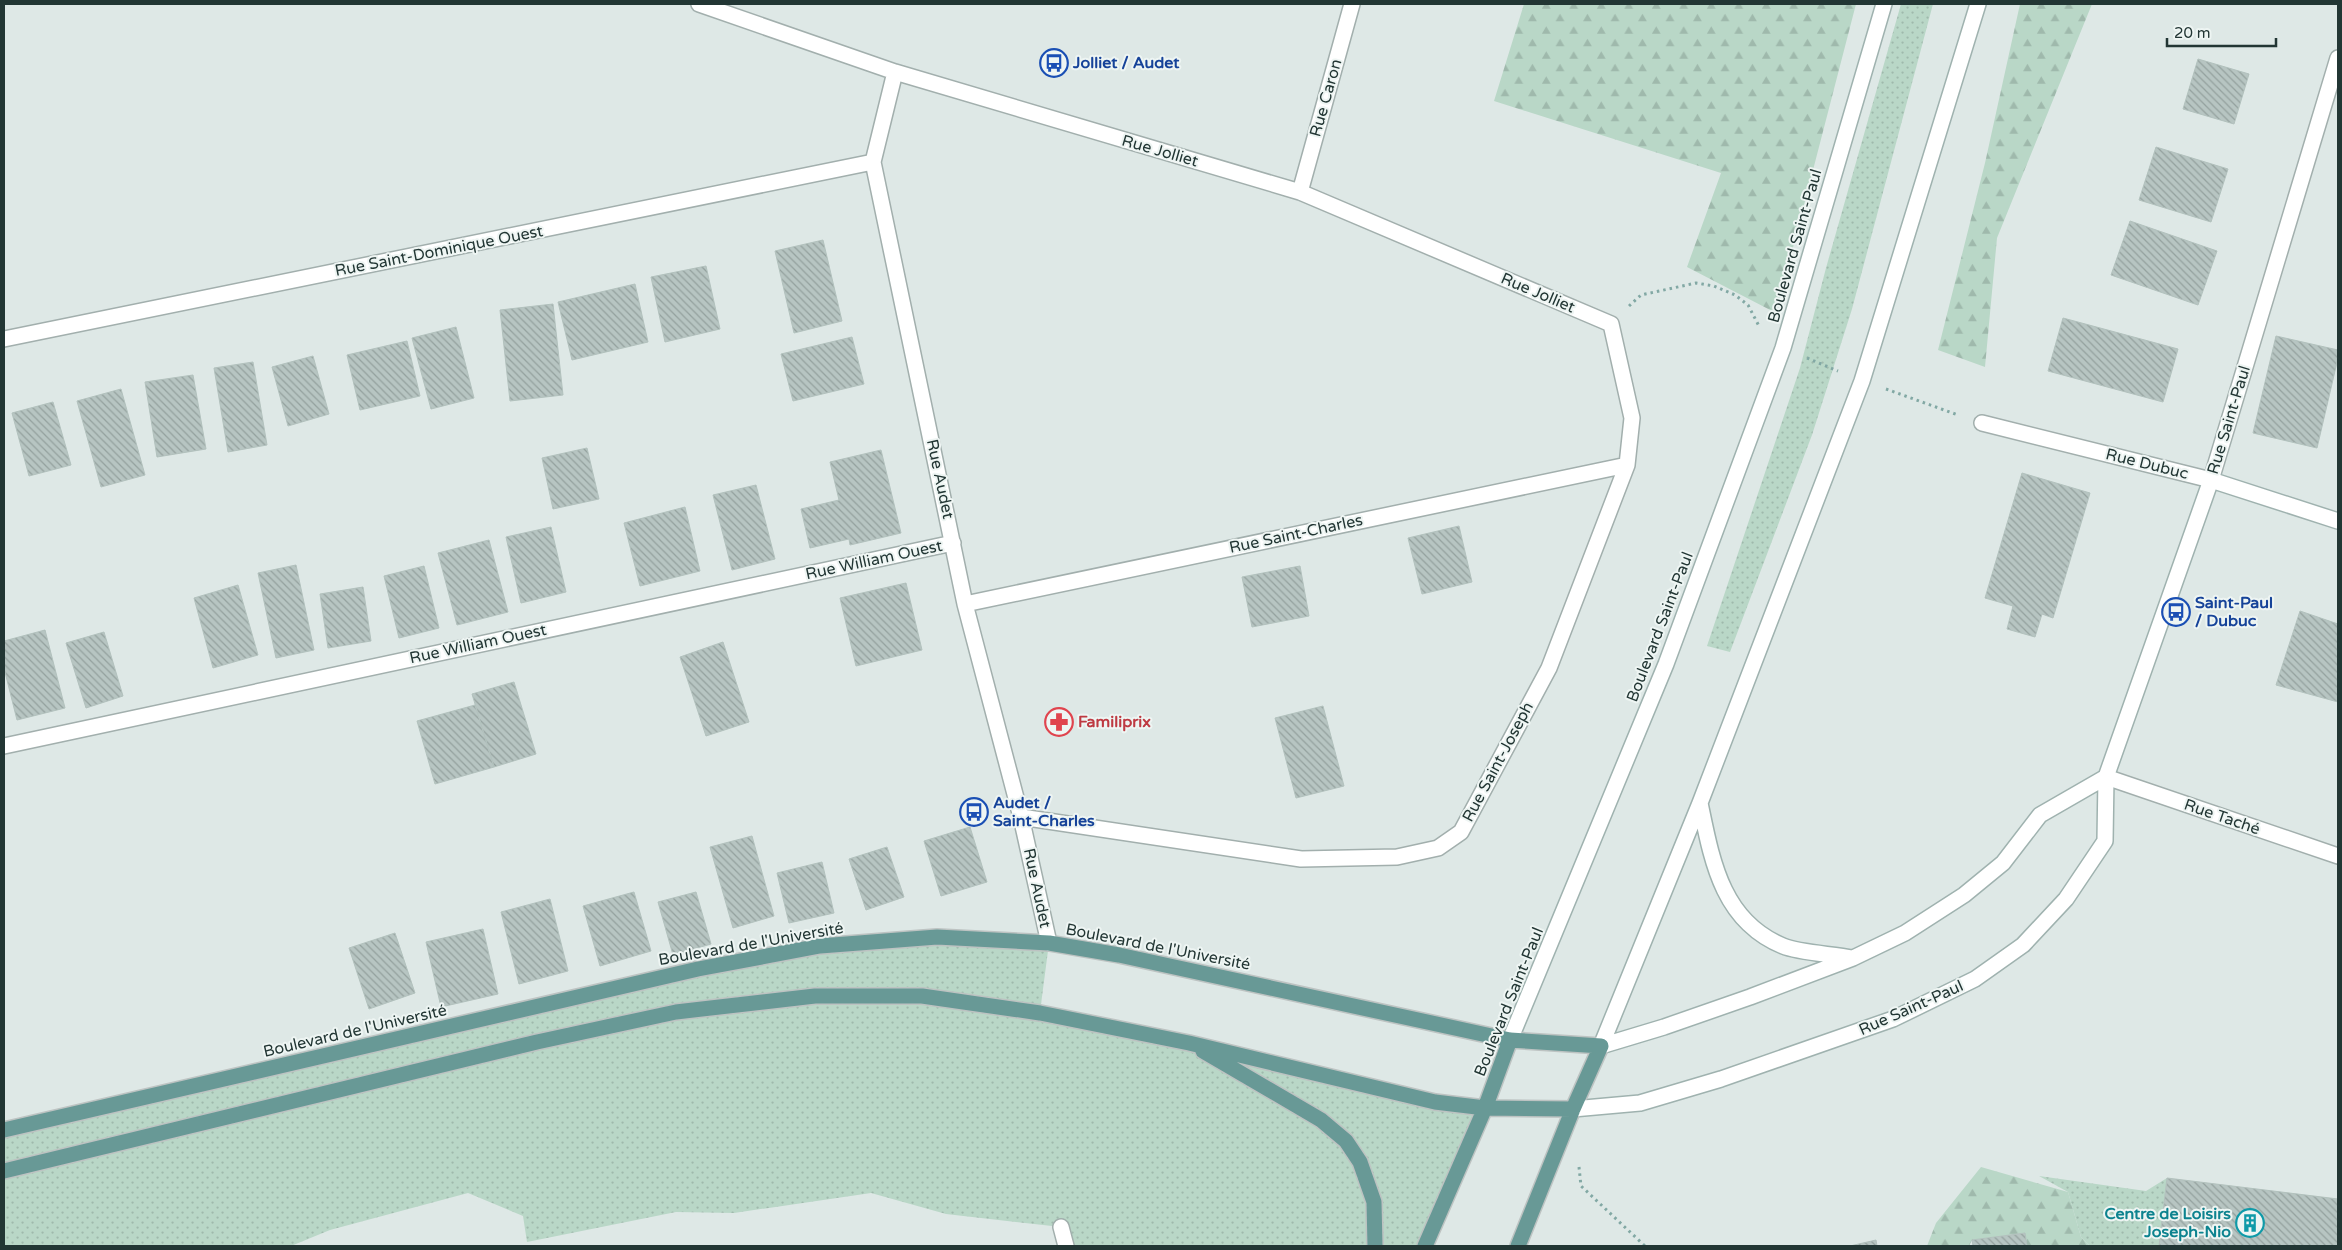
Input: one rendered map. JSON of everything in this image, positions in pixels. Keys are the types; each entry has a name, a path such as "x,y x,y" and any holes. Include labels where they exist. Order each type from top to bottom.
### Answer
{"main road":[{"name":"Boulevard de l'Université","path":"4,1130 698,969 820,946 937,937 1049,943 1119,954 1510,1040 1601,1046"},
{"path":"4,1171 537,1042 676,1012 815,996 922,996 1040,1013 1189,1043 1435,1102 1485,1108 1572,1109"},
{"name":"Boulevard Saint-Paul","path":"1425,1246 1485,1108 1510,1040"},
{"path":"1189,1043 1321,1120 1346,1141 1360,1162 1374,1202 1375,1246"},
{"path":"1518,1246 1572,1109 1601,1046"}],"street":[{"name":"Rue Jolliet","path":"699,4 894,72 1300,192 1611,324"},
{"name":"Rue Caron","path":"1300,192 1352,4"},
{"name":"Boulevard Saint-Paul","path":"1510,1040 1666,664 1783,348 1884,4"},
{"path":"1601,1046 1700,804 1862,381 1978,4"},
{"name":"Rue Saint-Paul","path":"1572,1109 1640,1103 1721,1079 1893,1019 1975,979 2023,945 2066,899 2105,841 2106,777 2211,480 2338,58"},
{"name":"Rue Audet","path":"894,72 874,162 965,604 1021,817 1049,943"},
{"name":"Rue Saint-Dominique Ouest","path":"4,339 874,162"},
{"name":"Rue Saint-Joseph","path":"1021,817 1301,859 1397,857 1438,848 1461,832 1549,668 1627,465 1632,418 1611,324"},
{"name":"Rue Dubuc","path":"1982,424 2211,480 2338,520"},
{"name":"Rue Saint-Charles","path":"965,604 1627,465"},
{"name":"Rue William Ouest","path":"4,746 953,543"},
{"path":"1601,1046 1673,1024 1853,958 1905,934 1964,895 2003,863 2040,816 2106,777"},
{"name":"Rue Taché","path":"2106,777 2338,856"},
{"path":"1700,804 1713,862 1726,896 1752,928 1784,946 1853,958"},
{"path":"1061,1228 1066,1246"}],"path":[{"path":"1611,324 1642,295 1696,283 1714,286 1735,295 1748,305 1762,331 1783,348"},
{"path":"1578,1157 1581,1186 1646,1246"}],"green space":[{"path":"1524,4 1856,4 1776,313 1687,267 1721,173 1494,101"},
{"path":"1901,4 1933,4 1852,309 1812,435 1730,652 1707,646 1800,368 1826,268"},
{"path":"2020,4 2092,4 1997,238 1985,367 1938,350 1985,163"},
{"path":"1049,943 1040,1012 1485,1108 1425,1246 1066,1246 1061,1227 946,1214 871,1193 734,1213 676,1212 527,1242 523,1216 468,1193 330,1230 291,1246 4,1246 4,1130 820,946"},
{"path":"1981,1167 2068,1192 2081,1237 2090,1246 2027,1246 2024,1233 1972,1240 1969,1246 1927,1246 1936,1223"},
{"path":"2039,1176 2146,1191 2167,1178 2159,1246 2090,1246 2081,1237 2068,1192"}],"building":[{"path":"2198,59 2249,74 2234,124 2183,109"},
{"path":"2156,147 2228,169 2211,222 2139,200"},
{"path":"2130,221 2217,251 2198,305 2111,275"},
{"path":"823,240 842,321 794,333 775,251"},
{"path":"706,266 720,329 665,342 651,277"},
{"path":"635,284 648,342 572,360 558,302"},
{"path":"553,304 563,395 510,401 500,310"},
{"path":"2063,318 2178,349 2163,402 2048,371"},
{"path":"456,327 474,398 431,409 412,338"},
{"path":"2276,336 2338,350 2338,358 2317,448 2253,433"},
{"path":"852,337 864,384 793,401 781,354"},
{"path":"407,341 420,396 360,410 347,355"},
{"path":"313,356 329,414 288,426 272,367"},
{"path":"253,362 267,445 228,452 214,368"},
{"path":"193,375 206,449 157,457 145,382"},
{"path":"121,389 145,475 101,487 77,401"},
{"path":"53,402 71,465 29,476 12,413"},
{"path":"587,448 599,499 553,509 542,458"},
{"path":"881,450 901,533 850,545 849,539 810,548 801,509 839,500 830,462"},
{"path":"2022,473 2090,493 2053,618 2042,614 2035,637 2007,629 2013,606 1985,598"},
{"path":"756,485 775,559 732,570 713,495"},
{"path":"685,507 700,571 640,586 624,523"},
{"path":"1459,526 1472,582 1422,594 1408,538"},
{"path":"551,527 566,592 521,603 506,537"},
{"path":"489,540 508,612 457,625 438,553"},
{"path":"296,565 314,650 276,658 258,573"},
{"path":"424,566 439,628 399,638 384,576"},
{"path":"1300,566 1309,616 1252,627 1242,577"},
{"path":"906,583 922,650 856,666 840,598"},
{"path":"238,585 258,655 213,668 194,598"},
{"path":"363,587 371,641 328,648 320,594"},
{"path":"2300,611 2338,624 2338,702 2276,685"},
{"path":"45,630 65,708 17,720 4,668 4,641"},
{"path":"104,632 123,696 86,708 66,643"},
{"path":"723,642 749,722 706,736 680,657"},
{"path":"514,682 536,754 494,767 472,694"},
{"path":"475,705 494,767 435,784 417,721"},
{"path":"1323,706 1344,786 1296,798 1275,718"},
{"path":"970,827 987,882 941,896 924,841"},
{"path":"752,836 774,916 733,928 710,847"},
{"path":"887,847 904,897 866,910 849,859"},
{"path":"822,862 834,913 789,923 777,873"},
{"path":"634,892 651,951 600,966 583,906"},
{"path":"696,892 711,944 673,955 658,902"},
{"path":"550,899 568,971 519,984 501,912"},
{"path":"483,929 498,994 441,1007 426,942"},
{"path":"395,933 415,993 369,1009 349,948"},
{"name":"Centre de Loisirs Joseph-Nio","path":"2167,1178 2338,1199 2338,1246 2159,1246"},
{"path":"2025,1233 2027,1246 1973,1246 1972,1240"},
{"path":"1876,1240 1877,1246 1850,1246"}],"place":[{"name":"Jolliet / Audet","path":"1054,63"},
{"name":"Saint-Paul / Dubuc","path":"2176,612"},
{"name":"Familiprix","path":"1059,722"},
{"name":"Audet / Saint-Charles","path":"974,812"},
{"name":"Centre de Loisirs Joseph-Nio","path":"2250,1223"}]}
